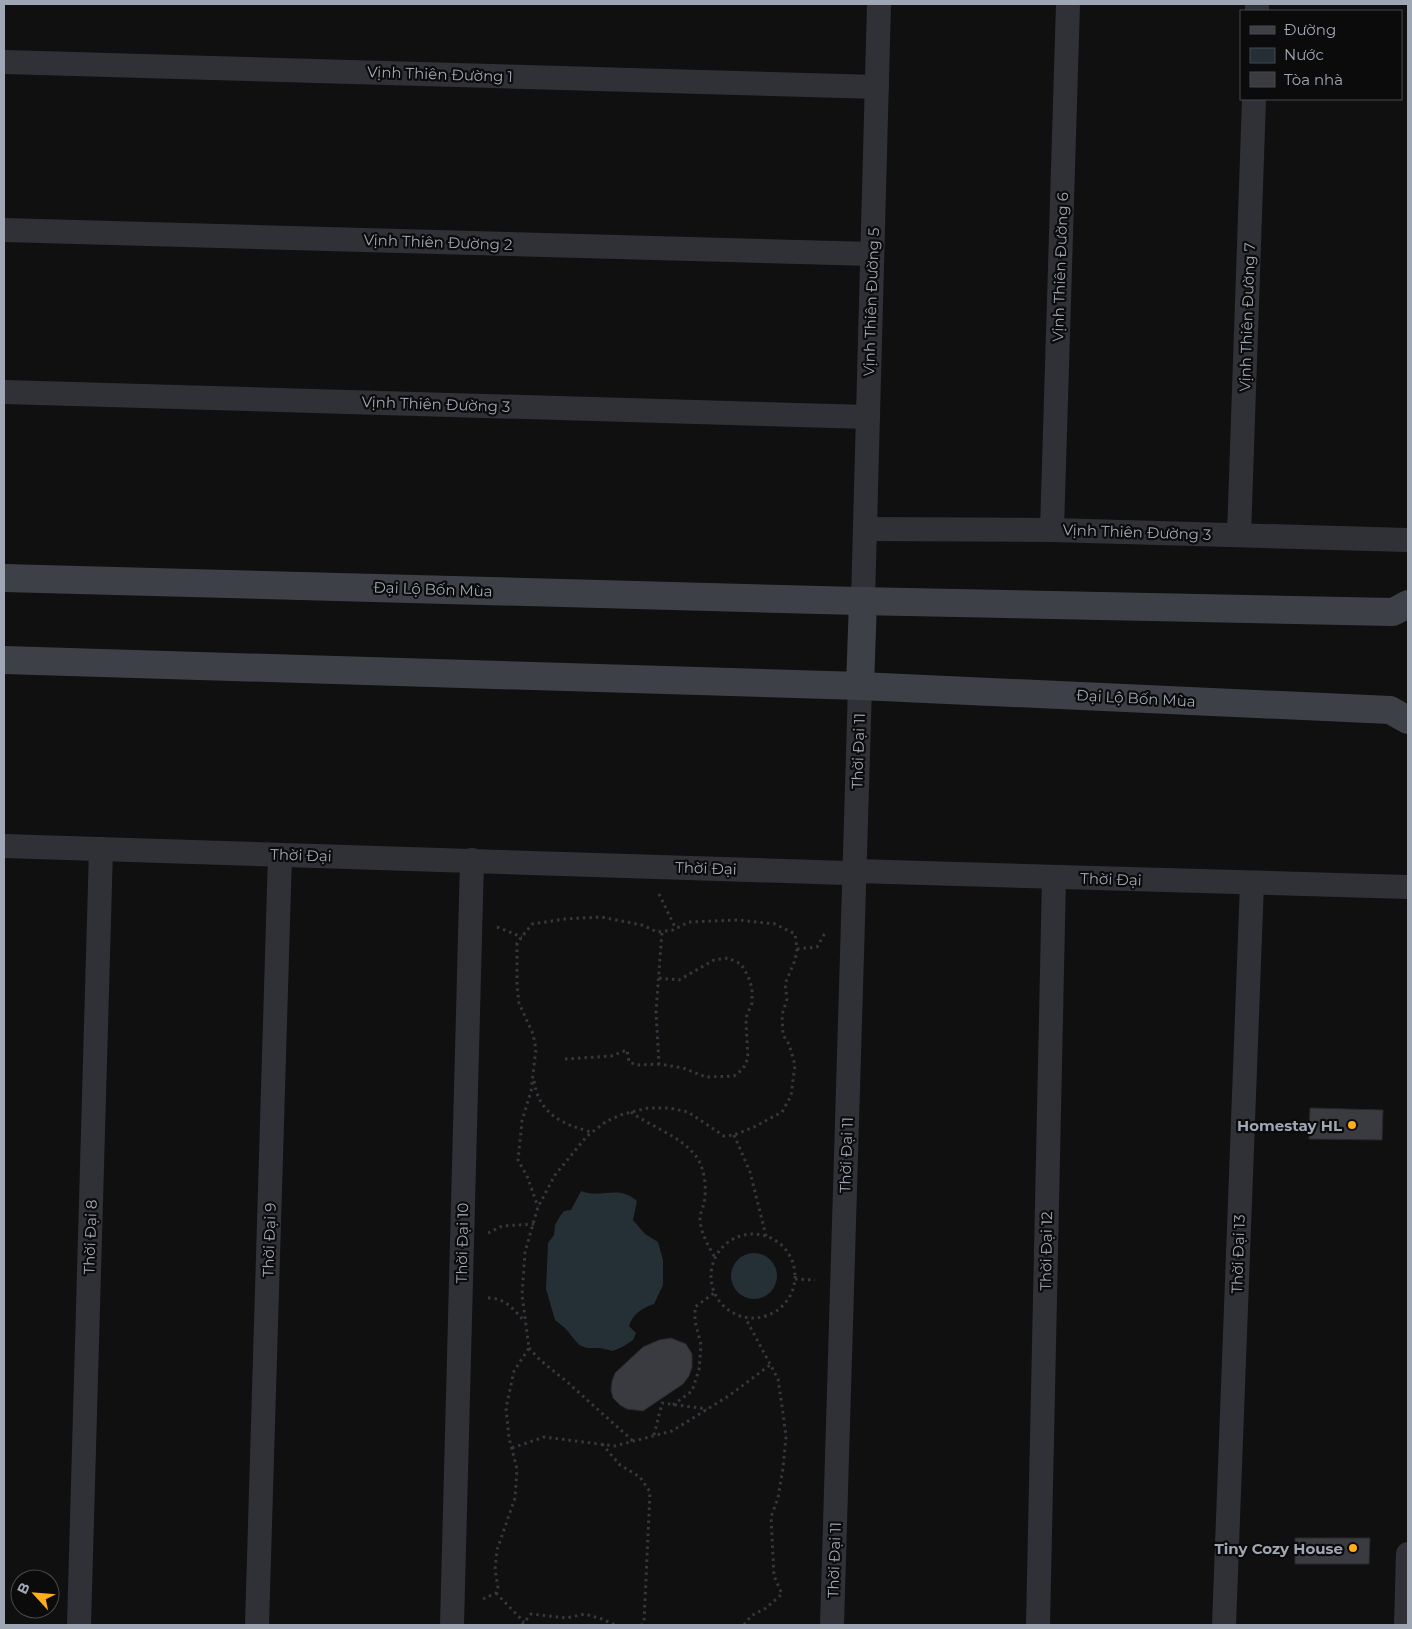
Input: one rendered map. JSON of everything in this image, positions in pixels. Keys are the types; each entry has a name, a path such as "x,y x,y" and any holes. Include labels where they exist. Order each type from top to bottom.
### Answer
{"main road":[{"name":"Đại Lộ Bốn Mùa","path":"4,578 863,601 1393,612 1408,604"},
{"path":"860,686 863,601"},
{"name":"Đại Lộ Bốn Mùa","path":"4,660 860,686 1390,710 1408,720"}],"street":[{"name":"Vịnh Thiên Đường 5","path":"863,601 879,4"},
{"name":"Vịnh Thiên Đường 6","path":"1052,530 1068,4"},
{"name":"Vịnh Thiên Đường 1","path":"4,62 877,87"},
{"name":"Vịnh Thiên Đường 7","path":"1239,536 1254,100"},
{"name":"Vịnh Thiên Đường 2","path":"4,230 872,254"},
{"name":"Vịnh Thiên Đường 3","path":"4,392 868,417"},
{"name":"Vịnh Thiên Đường 3","path":"865,528 1052,530 1408,540"},
{"name":"Thời Đại 11","path":"832,1625 860,686"},
{"name":"Thời Đại","path":"4,846 836,872 1408,887"},
{"name":"Thời Đại 8","path":"79,1625 101,849"},
{"name":"Thời Đại 9","path":"257,1625 280,855"},
{"name":"Thời Đại 10","path":"452,1625 472,860"},
{"name":"Thời Đại 12","path":"1038,1625 1054,877"},
{"name":"Thời Đại 13","path":"1224,1625 1252,883"},
{"path":"1406,1625 1408,1554"}],"path":[{"path":"658,891 676,928"},
{"path":"538,1207 527,1176 518,1160 522,1121 534,1076 536,1049 533,1034 519,1003 516,986 517,943 532,924 565,919 600,917 642,925 657,932 662,932 689,922 739,920 775,924 795,934 797,949 795,960 785,984 787,999 782,1016 784,1034 795,1065 791,1096 782,1112 754,1127 734,1135 724,1136 688,1112 669,1108 648,1108 630,1112 607,1121 591,1132 555,1175 538,1207 525,1252 522,1295 529,1348 540,1360 634,1441"},
{"path":"493,925 522,937"},
{"path":"797,949 817,947 827,930"},
{"path":"659,1064 656,1012 662,932"},
{"path":"565,1060 611,1056 627,1050 629,1062 637,1065 659,1064 683,1068 706,1078 734,1076 743,1069 748,1058 746,1023 752,1003 752,988 741,964 728,958 714,960 679,980 659,978"},
{"path":"534,1076 535,1090 544,1109 555,1118 567,1124 591,1132"},
{"path":"630,1112 646,1123 670,1134 696,1156 704,1176 706,1192 700,1216 702,1230 715,1258"},
{"path":"734,1135 750,1172 766,1236"},
{"path":"487,1234 502,1226 534,1224"},
{"path":"752,1234 766,1236 778,1242 788,1253 794,1265 795,1280 792,1293 784,1305 773,1314 760,1318 746,1318 732,1314 721,1305 714,1293 710,1280 712,1266 717,1253 727,1243 739,1236 752,1234"},
{"path":"795,1280 814,1280"},
{"path":"673,1405 692,1391 699,1370 701,1345 695,1321 696,1307 714,1293"},
{"path":"482,1298 496,1298 507,1302 526,1323"},
{"path":"744,1625 751,1616 766,1608 782,1594 774,1576 771,1517 778,1498 786,1437 778,1380 746,1318"},
{"path":"483,1599 496,1593 498,1588 495,1569 497,1550 503,1528 515,1498 517,1469 509,1438 506,1408 514,1371 529,1348"},
{"path":"512,1448 544,1437 615,1446 672,1431 730,1395 770,1365"},
{"path":"654,1435 662,1403 708,1409"},
{"path":"601,1444 620,1465 640,1477 650,1492 644,1622 642,1625"},
{"path":"496,1593 523,1624 531,1614 566,1618 585,1614 615,1625"}],"water":[{"path":"581,1191 596,1194 623,1193 637,1201 633,1220 645,1234 658,1242 663,1260 663,1285 654,1304 638,1312 633,1318 629,1326 636,1333 633,1340 613,1351 587,1348 579,1345 565,1328 555,1320 546,1289 548,1243 554,1235 555,1225 560,1216 564,1211 571,1210"},
{"path":"754,1253 767,1257 773,1263 777,1276 773,1289 767,1295 754,1299 741,1295 735,1289 731,1276 735,1263 741,1257"}],"building":[{"path":"1310,1108 1383,1110 1382,1140 1309,1139"},
{"path":"671,1338 686,1344 692,1354 692,1367 689,1376 683,1384 643,1411 627,1409 620,1405 613,1398 611,1390 615,1373 643,1347 659,1340"},
{"path":"1295,1538 1370,1538 1369,1564 1295,1564"}],"place":[{"name":"Homestay HL","path":"1352,1125"},
{"name":"Tiny Cozy House","path":"1353,1548"}]}
